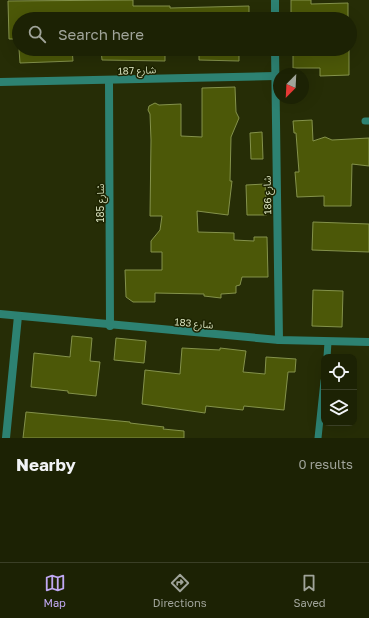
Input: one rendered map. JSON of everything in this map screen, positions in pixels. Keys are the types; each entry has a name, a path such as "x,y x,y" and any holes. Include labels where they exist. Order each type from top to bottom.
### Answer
{"street":[{"path":"275,0 275,12"},
{"name":"شارع 186","path":"275,56 275,68"},
{"name":"شارع 187","path":"0,82 109,81 273,76"},
{"name":"شارع 185","path":"109,81 110,326"},
{"name":"شارع 186","path":"275,104 279,340"},
{"name":"شارع 183","path":"0,314 110,326 279,340 369,342"},
{"path":"6,438 18,316"}],"lane":[{"path":"327,354 328,342"},
{"path":"318,438 323,390"}],"building":[{"path":"133,0 133,6 170,6 170,8 249,6 249,12 12,12 12,39 9,39 8,1"},
{"path":"291,0 311,0 311,4 348,3 348,12 291,12"},
{"path":"20,56 73,56 73,61 20,63"},
{"path":"102,56 165,56 165,61 102,60"},
{"path":"199,56 239,56 239,61 199,60"},
{"path":"293,56 349,56 349,75 320,76 320,68 293,68"},
{"path":"235,87 236,112 239,118 231,137 230,181 232,181 228,215 197,211 198,232 234,233 234,240 254,241 254,237 267,237 268,277 242,277 240,285 236,286 236,293 221,294 221,298 204,296 204,294 155,293 155,302 133,302 126,297 125,270 162,270 162,252 151,252 151,241 160,230 162,216 150,216 151,140 150,114 148,110 149,106 155,103 159,105 181,104 181,136 202,137 202,88"},
{"path":"312,120 313,141 325,137 332,140 369,138 369,166 352,164 351,206 324,206 324,196 297,197 295,172 299,172 296,133 294,133 293,121"},
{"path":"262,132 263,159 251,159 250,133"},
{"path":"265,184 267,215 247,215 246,185"},
{"path":"313,222 369,224 369,252 312,250"},
{"path":"313,290 343,291 342,327 312,326"},
{"path":"72,336 92,338 90,361 100,362 96,396 31,387 34,353 70,357"},
{"path":"116,338 146,341 144,363 114,360"},
{"path":"182,348 220,350 220,348 246,351 243,372 265,374 266,357 296,359 295,372 288,372 284,410 244,406 243,410 206,406 205,413 142,404 145,370 180,374"},
{"path":"26,412 130,422 164,427 163,429 184,431 184,438 23,438"}]}
